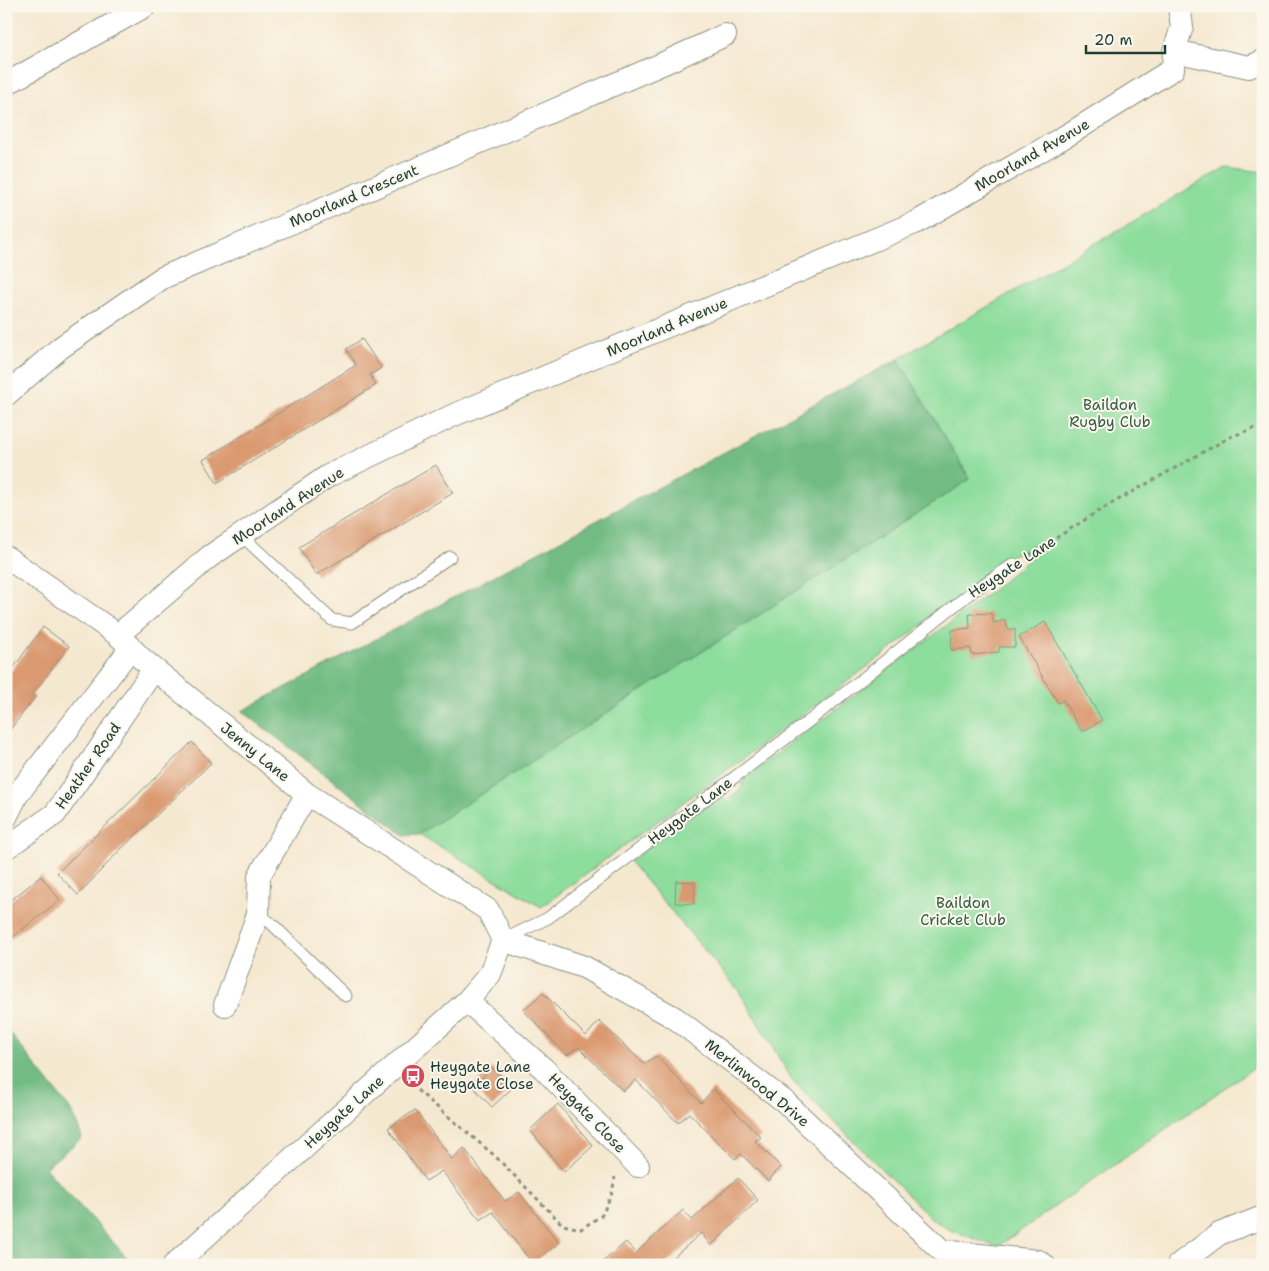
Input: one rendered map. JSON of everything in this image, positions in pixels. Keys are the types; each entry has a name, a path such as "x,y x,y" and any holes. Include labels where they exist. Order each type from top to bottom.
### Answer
{"street":[{"path":"6,84 145,6"},
{"name":"Moorland Avenue","path":"124,642 209,557 328,476 454,415 917,222 1071,133 1173,69 1174,51 1182,27 1179,6"},
{"name":"Moorland Crescent","path":"6,395 60,348 162,278 662,64 725,35"},
{"path":"1174,51 1249,67 1263,61"},
{"name":"Jenny Lane","path":"6,557 124,642 154,669 307,794 488,910 503,940"},
{"path":"6,817 18,795 124,642"},
{"name":"Heather Road","path":"6,848 55,814 154,669"},
{"path":"225,1005 258,914 259,876 307,794"},
{"name":"Heygate Lane","path":"174,1265 466,1001 490,974 503,940"},
{"name":"Merlinwood Drive","path":"503,940 584,967 675,1018 784,1101 942,1251 1038,1261 1044,1265"},
{"name":"Heygate Close","path":"466,1001 544,1068 638,1166"},
{"path":"1178,1265 1219,1234 1263,1217"}],"lane":[{"path":"241,535 332,620 352,623 450,557"},
{"name":"Heygate Lane","path":"503,940 548,918 813,718 973,591 1014,564"},
{"path":"258,914 271,924 346,996"}],"path":[{"name":"Heygate Lane","path":"1014,564 1102,509 1230,437 1263,425"},
{"path":"391,1069 495,1156 562,1225 581,1228 602,1215 612,1193 620,1147"}],"green space":[{"path":"1226,167 1263,172 1263,1061 997,1247 948,1229 931,1218 793,1081 739,991 629,861 718,798 728,800 742,788 742,780 984,597 1032,557 1015,553 882,656 541,907 419,834 970,479 898,359"},
{"path":"898,359 970,479 419,834 404,835 242,711"},
{"path":"6,1028 73,1113 82,1138 45,1168 131,1262 128,1265 10,1265 6,1241"}],"building":[{"path":"362,339 381,368 370,375 376,385 217,483 203,460 356,365 346,349"},
{"path":"436,465 453,493 316,575 299,547"},
{"path":"991,613 994,623 1005,620 1008,629 1015,629 1015,647 999,647 999,652 972,655 971,648 951,650 952,630 970,628 969,614"},
{"path":"1045,622 1102,720 1082,732 1063,700 1058,703 1019,637"},
{"path":"43,627 69,646 32,695 35,697 6,735 6,687 11,681 6,678"},
{"path":"192,742 211,763 118,852 78,895 57,873"},
{"path":"41,876 60,900 6,942 6,904"},
{"path":"676,881 695,882 694,904 675,903"},
{"path":"543,993 586,1036 599,1021 644,1064 656,1056 701,1103 713,1089 761,1137 755,1141 781,1167 768,1181 741,1154 735,1159 689,1113 678,1123 636,1080 623,1091 578,1047 567,1055 523,1010"},
{"path":"492,1068 512,1088 492,1107 473,1087"},
{"path":"558,1104 593,1146 564,1172 530,1130"},
{"path":"415,1110 452,1159 464,1148 505,1201 519,1192 559,1243 532,1263 493,1212 480,1220 442,1171 426,1181 388,1128"},
{"path":"738,1178 758,1200 711,1246 701,1233 665,1265 599,1265 626,1242 636,1253 683,1210 692,1220"}],"place":[{"name":"Heygate Lane Heygate Close","path":"413,1076"}],"park label":[{"name":"Baildon Rugby Club","path":"1110,414"},
{"name":"Baildon Cricket Club","path":"963,912"}]}
